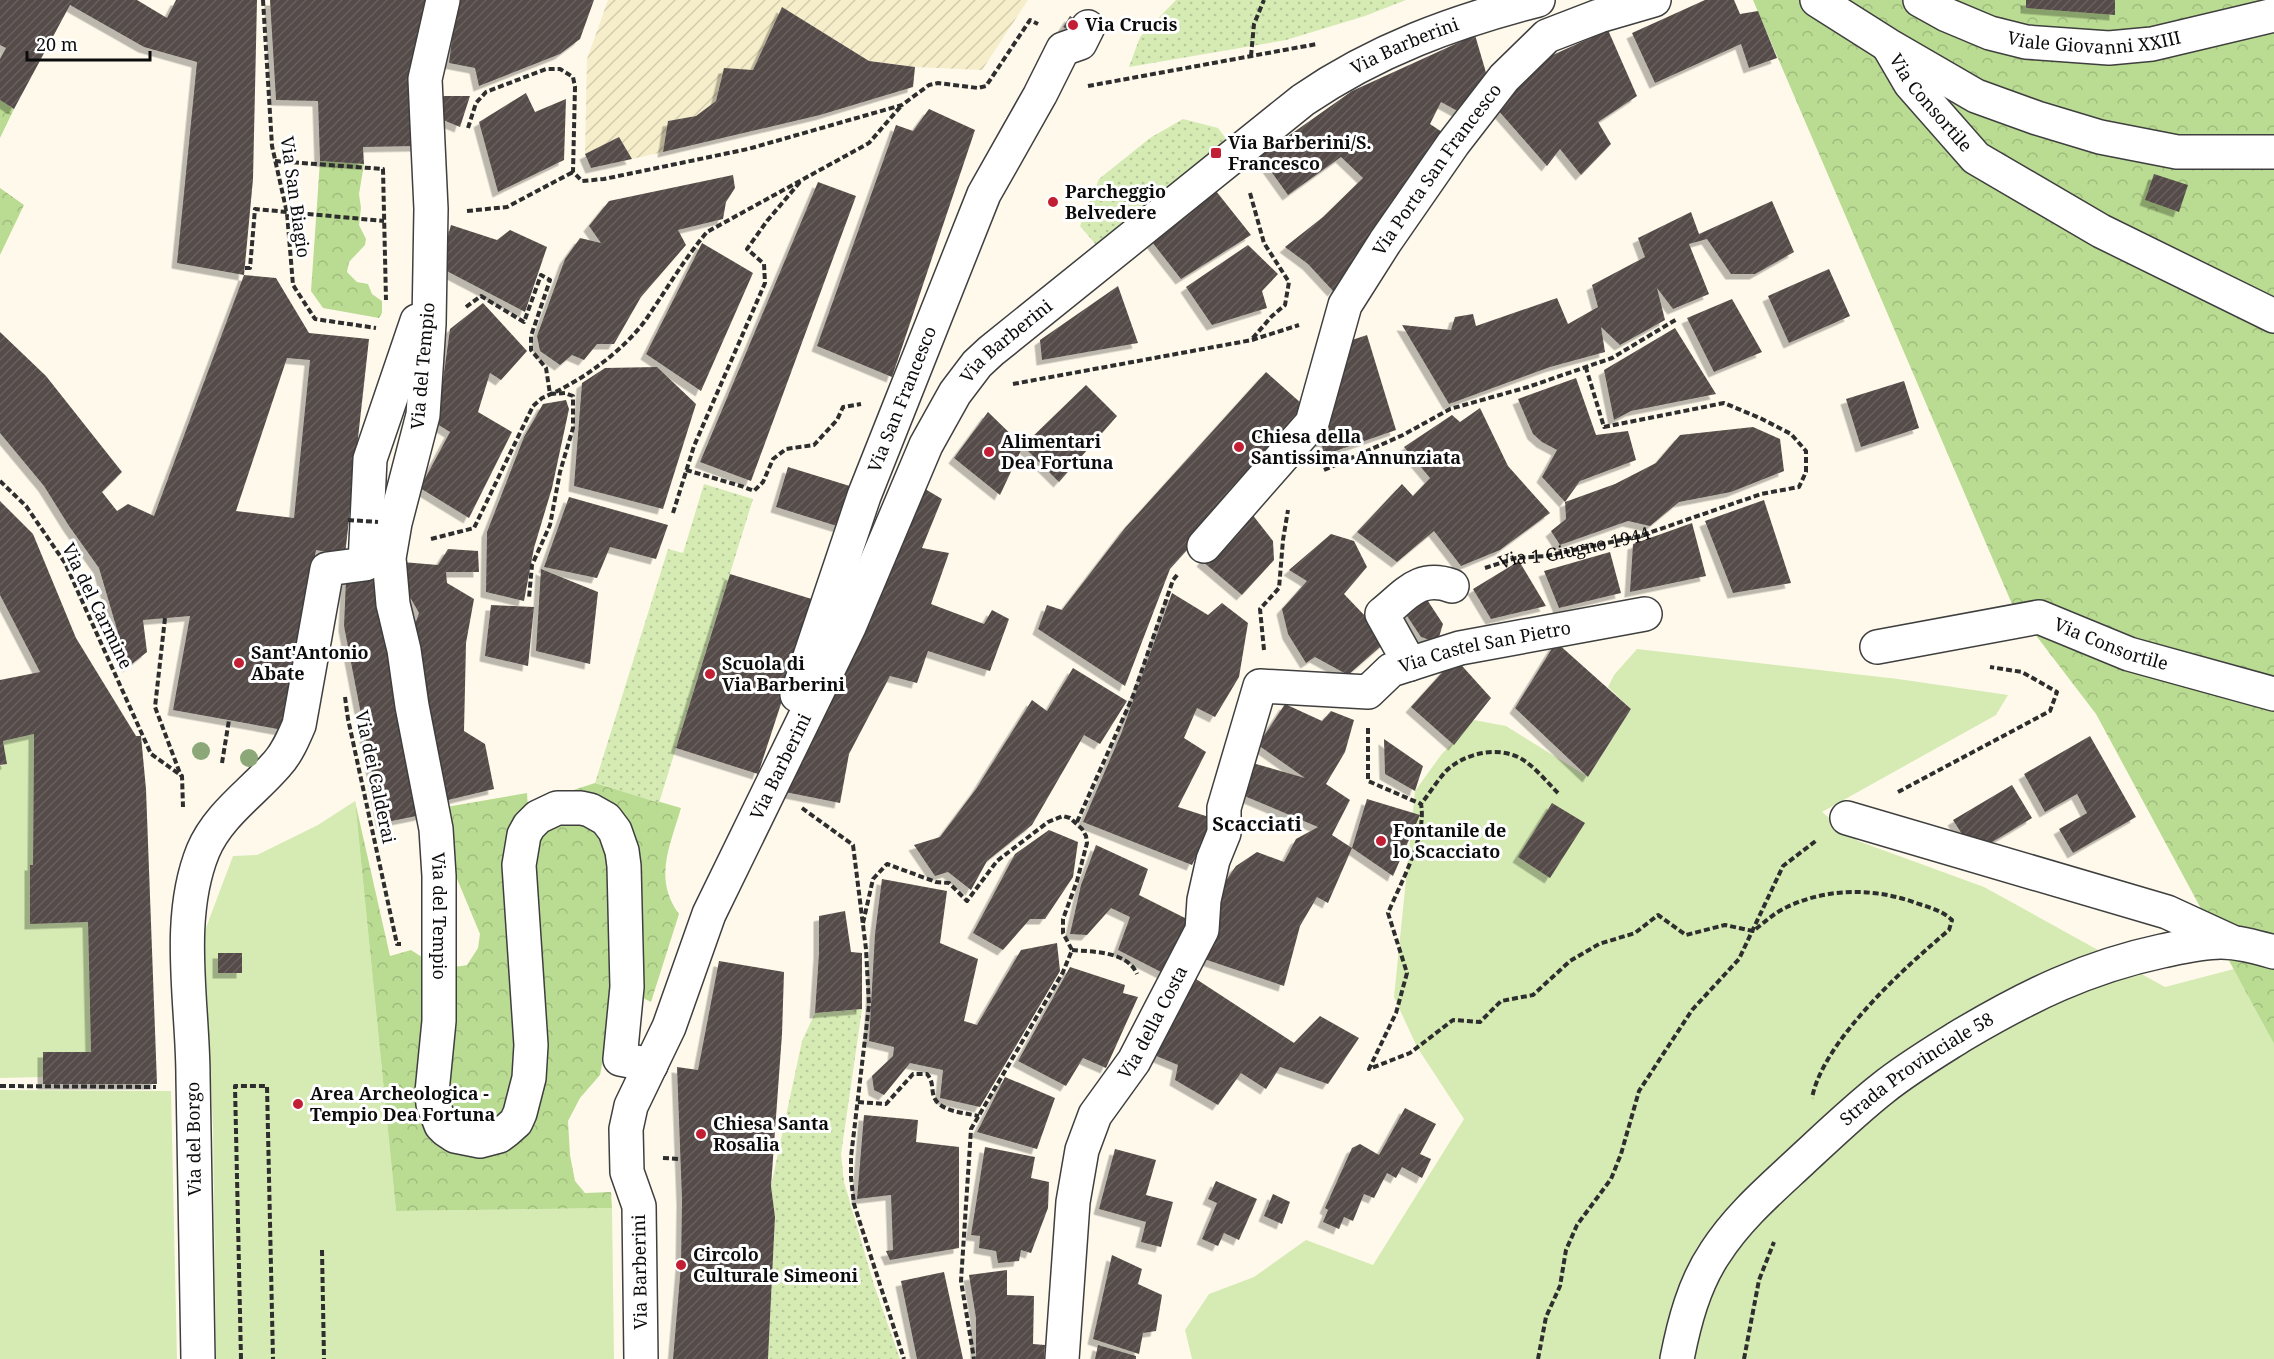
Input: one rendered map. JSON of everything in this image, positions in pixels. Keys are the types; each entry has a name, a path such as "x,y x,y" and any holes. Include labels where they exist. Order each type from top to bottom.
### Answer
{"street":[{"name":"Via del Tempio","path":"443,0 425,79 431,209 429,324 423,415 394,529 389,558 393,604 436,829 440,876 439,1022 432,1092 433,1104 441,1125 455,1136 480,1141 499,1136 516,1122 524,1102 530,1078 531,1045 519,865 524,835 538,817 549,811 573,807 590,810 606,819 615,831 623,859 627,987 635,1062"},
{"name":"Via Barberini","path":"641,1359 639,1206 629,1181 627,1162 627,1129 635,1062 669,1027 709,914 849,627 926,445 955,393 977,364 991,351 1303,99 1379,54 1496,11 1538,0"},
{"name":"Via Porta San Francesco","path":"1204,546 1312,423 1345,305 1385,242 1453,144 1504,78 1547,36 1599,16 1654,0"},
{"path":"1817,0 1888,45"},
{"name":"Viale Giovanni XXIII","path":"1920,0 1947,15 1990,33 2026,42 2109,48 2152,44 2274,15"},
{"name":"Via San Francesco","path":"764,799 864,496 984,194 1040,95 1063,49 1084,35"},
{"name":"Via Consortile","path":"1888,45 1976,96 2100,137 2177,152 2274,152"},
{"name":"Via Consortile","path":"1888,45 1910,83 1976,158 2101,231 2274,316"},
{"name":"Via del Borgo","path":"198,1359 193,1076 187,919 195,879 204,850 232,809 277,764 292,743 299,725 327,569 364,564 370,459 430,285"},
{"path":"1410,664 1382,614 1417,585 1441,582 1452,586"},
{"name":"Via Castel San Pietro","path":"1368,692 1391,670 1460,648 1645,614"},
{"name":"Via Consortile","path":"1877,647 2039,617 2130,654 2274,694"},
{"path":"1260,686 1368,692"},
{"name":"Via della Costa","path":"1062,1359 1073,1202 1082,1150 1095,1115 1134,1061 1202,930 1204,900 1213,860 1224,832 1224,808 1260,686"},
{"path":"1847,818 2167,912 2234,943"},
{"name":"Strada Provinciale 58","path":"1677,1359 1693,1299 1715,1252 1747,1211 1883,1088 1925,1058 2019,1001 2063,981 2126,960 2205,943 2234,943 2274,952"}],"path":[{"name":"Via San Biagio","path":"263,0 271,135 287,213 293,285 315,319 386,330"},
{"path":"1251,57 1254,24 1264,0"},
{"path":"474,528 533,406 542,398 613,357 646,320 688,254 707,232 868,143 902,105 929,85 938,83 978,88 986,86 1030,20 1084,35"},
{"path":"1040,95 1321,44"},
{"path":"466,132 476,103 486,92 546,69 560,69 573,77 575,87 573,172 582,181 604,179 748,149 902,105"},
{"path":"275,161 383,169 386,308"},
{"path":"1227,161 1252,195 1264,243 1288,282 1285,304 1252,340"},
{"path":"430,239 449,213 507,207 573,172"},
{"path":"673,513 698,436 765,283 764,264 747,249 801,180"},
{"path":"245,268 250,268 255,209 384,221"},
{"path":"429,324 447,321 481,296 525,322 541,275 550,280 531,336 531,350 546,368 550,394"},
{"path":"1010,385 1252,340 1312,321 1345,305"},
{"path":"1323,471 1403,435 1450,409 1528,387 1612,358 1677,319"},
{"name":"Via 1 Giugno 1944","path":"1452,586 1489,566 1516,558 1546,556 1640,536 1761,494 1799,487 1806,472 1806,450 1791,434 1760,418 1724,404 1604,427 1586,368"},
{"path":"529,598 532,565 550,525 560,472 573,429 573,396 565,393 550,394"},
{"path":"686,470 754,491 763,482 773,459 786,449 814,445 837,420 843,407 859,403 895,418"},
{"name":"Via del Carmine","path":"0,481 26,506 65,563 152,754"},
{"path":"1260,686 1264,643 1260,609 1279,588 1283,540 1289,506"},
{"path":"348,520 378,522"},
{"path":"1077,822 1133,696 1173,580 1204,546"},
{"path":"165,618 155,707 182,776"},
{"path":"1368,692 1368,780 1421,804"},
{"name":"Via dei Calderai","path":"345,696 397,944 418,945 439,960"},
{"path":"222,765 229,720"},
{"path":"1558,793 1520,759 1507,753 1492,752 1467,758 1447,771 1421,804 1423,814 1417,845 1388,913 1407,973 1396,1013 1369,1069 1410,1053 1453,1020 1480,1022 1501,1001 1533,995 1570,961 1599,944 1635,933 1658,915 1686,935 1725,925 1753,931"},
{"path":"796,818 801,807 854,845 869,1005 850,1178 854,1204 904,1359"},
{"path":"863,922 873,879 887,864 936,882 948,883 967,901 997,861 1048,822 1064,816 1077,822 1086,836 1087,843 1077,881 1063,919 1063,933 1072,950 1063,972 971,1130 961,1281 974,1359"},
{"path":"1538,1359 1546,1317 1560,1286 1566,1250 1577,1225 1611,1179 1621,1154 1639,1090 1692,1010 1739,959 1753,931 1786,907 1820,896 1858,891 1900,897 1943,912 1952,920 1949,930 1880,994 1844,1037 1815,1084 1800,1162"},
{"path":"858,1102 886,1104 913,1074 919,1073 927,1074 932,1080 934,1097 938,1104 944,1108 979,1116"},
{"path":"0,1086 158,1088"},
{"path":"241,1359 236,1086 267,1086 273,1359"},
{"path":"1744,1359 1759,1280 1775,1239"},
{"path":"322,1250 324,1359"}],"shaded area":[{"path":"608,0 1028,0 982,70 915,67 869,61 782,7 753,70 724,68 716,101 696,116 668,121 663,152 632,159 619,137 585,154 587,59"}],"green space":[{"path":"1176,0 1406,0 1365,16 1286,40 1129,67 1140,37"},
{"path":"1753,0 2274,0 2274,1044 2096,714 2012,604"},
{"path":"0,100 14,109 0,138"},
{"path":"1183,119 1218,128 1233,148 1103,253 1080,226 1099,179 1150,138"},
{"path":"320,161 364,164 359,194 361,208 359,225 366,239 365,245 349,262 347,272 357,282 368,284 372,294 382,301 382,313 379,318 323,308 311,291"},
{"path":"0,188 24,205 0,255"},
{"path":"704,484 753,499 659,803 595,783 668,549 683,553"},
{"path":"1637,649 1898,679 2008,695 1996,715 1822,812 1858,841 1984,887 2165,987 2234,969 2274,1044 2274,1359 1192,1359 1185,1330 1209,1294 1254,1277 1306,1240 1373,1265 1464,1119 1417,1047 1394,997 1415,791 1441,755 1474,720 1506,726 1588,777 1631,709 1608,687 1614,675"},
{"path":"34,734 30,923 88,922 91,1052 43,1077 0,1078 0,766 7,764 3,741"},
{"path":"595,783 681,808 669,849 665,875 671,901 679,914 651,1002 637,995 613,1010 600,1075 580,1098 568,1121 570,1155 575,1181 585,1193 611,1192 612,1208 396,1211 355,801 390,956 411,950 424,959 451,967 467,965 478,948 480,934 450,862 446,807 527,793 528,809 555,796"},
{"name":"Area Archeologica - Tempio Dea Fortuna","path":"355,801 396,1211 612,1208 614,1359 216,1359 213,1127 204,933 233,856 257,855 318,825"},
{"path":"862,1009 841,1154 844,1182 874,1285 900,1359 768,1359 775,1218 771,1186 802,1041 815,1013"},
{"path":"0,1090 171,1091 177,1359 0,1359"}],"building":[{"path":"0,0 137,0 167,18 176,0 257,0 253,179 244,275 177,263 197,62 144,47 70,5 14,109 0,100 0,59 6,48 0,45"},
{"path":"270,0 430,0 418,146 363,147 364,164 320,161 318,101 276,100"},
{"path":"457,0 594,0 580,39 560,54 479,86 475,68 449,63"},
{"path":"1705,0 1734,0 1740,14 1758,11 1777,58 1749,68 1741,44 1655,83 1632,33"},
{"path":"2026,0 2115,0 2115,15 2026,8"},
{"path":"782,7 869,61 915,67 913,87 820,115 663,152 668,121 696,116 716,101 724,68 753,70"},
{"name":"Via Crucis","path":"1070,16 1082,23 1076,34 1063,27"},
{"path":"1608,30 1637,96 1598,122 1611,144 1581,175 1560,149 1547,166 1497,109 1546,58"},
{"path":"1475,35 1487,76 1463,114 1441,102 1430,124 1445,134 1366,256 1333,291 1308,264 1285,247 1323,217 1363,178 1341,157 1288,195 1260,156 1352,91"},
{"path":"526,93 535,112 566,99 564,160 498,192 479,122"},
{"path":"441,96 470,96 460,127 443,120"},
{"path":"929,109 975,130 892,377 817,346 896,125 913,131"},
{"path":"619,137 632,159 591,168 585,154"},
{"path":"2154,174 2188,185 2179,212 2145,200"},
{"path":"733,175 735,188 726,202 723,219 678,230 686,245 641,297 614,344 597,344 584,360 572,355 560,365 540,351 537,336 565,259 580,238 601,243 589,226 609,201"},
{"path":"818,182 856,196 751,481 700,462"},
{"path":"1216,191 1251,235 1181,279 1152,242"},
{"path":"1772,201 1794,252 1755,274 1731,274 1707,239 1689,244 1709,294 1673,309 1657,288 1665,320 1620,345 1601,327 1605,352 1550,367 1449,404 1402,325 1451,330 1455,317 1473,314 1476,326 1557,298 1568,324 1598,307 1592,285 1645,257 1638,238 1691,212 1699,234"},
{"path":"451,225 497,240 510,230 547,247 525,312 439,267"},
{"path":"702,243 753,273 701,391 646,354"},
{"path":"1248,245 1278,274 1262,291 1267,308 1212,325 1186,287"},
{"path":"1829,269 1850,316 1789,343 1768,296"},
{"path":"244,275 276,278 309,333 369,339 345,555 316,550 283,730 173,710 190,616 143,620 147,652 128,667 99,568 44,486 0,433 0,332 46,376 122,472 102,492 117,511 128,504 154,516","holes":["287,358 310,360 294,518 236,511"]},
{"path":"1118,286 1138,343 1042,360 1040,340"},
{"path":"1732,299 1762,352 1714,372 1687,318"},
{"path":"483,303 527,351 501,380 490,373 478,412 512,432 469,518 420,488 450,432 437,424 450,329"},
{"path":"1675,328 1716,394 1631,411 1614,420 1604,370"},
{"path":"1367,335 1396,430 1324,455 1319,431 1340,344"},
{"path":"657,367 696,404 663,509 574,486 582,383 605,368"},
{"path":"1266,372 1311,412 1170,569 1125,686 1038,629 1047,605 1062,610 1125,528"},
{"path":"1576,378 1596,435 1628,431 1636,460 1580,481 1565,502 1542,477 1557,450 1533,434 1518,399"},
{"path":"1904,381 1919,428 1861,447 1846,399"},
{"path":"1086,385 1117,416 1059,482 1023,446"},
{"path":"566,400 569,409 552,488 534,548 524,601 486,592 487,532 524,437 543,404"},
{"path":"1480,408 1508,466 1550,513 1500,550 1461,566 1434,531 1397,562 1357,532 1402,484 1413,496 1430,478 1404,447 1452,415 1460,422"},
{"name":"Alimentari Dea Fortuna","path":"988,412 1023,446 1000,495 954,458"},
{"path":"1753,427 1780,439 1784,471 1731,492 1679,502 1650,526 1628,521 1560,545 1551,531 1566,519 1565,502 1615,484 1656,463 1680,435"},
{"path":"788,467 853,487 840,527 776,507"},
{"path":"920,486 942,499 922,548 949,553 931,604 984,624 992,610 1009,619 990,671 928,651 917,683 890,676 849,754 840,803 785,792"},
{"path":"569,497 668,525 656,559 610,547 597,578 544,567"},
{"path":"1764,500 1791,583 1733,593 1705,521"},
{"path":"0,501 33,534 76,638 136,736 141,736 146,789 157,1084 43,1084 43,1052 91,1052 88,922 30,924 34,734 3,741 7,764 0,765 0,680 40,672 0,595"},
{"path":"1248,509 1273,541 1274,560 1242,595 1202,561"},
{"path":"1692,523 1706,576 1630,592 1633,544"},
{"path":"1331,534 1354,541 1367,567 1344,594 1388,640 1348,675 1315,657 1306,663 1288,634 1282,609 1307,581 1289,570"},
{"path":"448,549 478,551 479,572 446,572 447,583 474,599 466,643 464,731 485,744 494,789 444,801 409,641 419,613 402,583 402,562 438,565"},
{"path":"1610,552 1621,593 1559,608 1544,571"},
{"path":"1519,561 1546,606 1491,619 1473,589"},
{"path":"541,569 598,592 590,664 536,651"},
{"path":"376,573 426,814 382,823 344,626 346,579"},
{"name":"Scuola di Via Barberini","path":"730,574 815,600 758,774 676,748"},
{"path":"1172,593 1208,615 1222,603 1248,623 1239,677 1215,717 1197,708 1184,738 1206,752 1178,807 1215,819 1192,865 1083,822 1121,734"},
{"path":"1424,595 1443,624 1439,637 1430,640 1421,637 1403,610"},
{"path":"491,605 534,607 528,666 485,656"},
{"path":"1556,642 1631,709 1588,777 1515,708"},
{"path":"1455,658 1491,698 1454,745 1411,707"},
{"path":"1073,668 1127,701 1100,744 1084,735 1032,825 987,861 971,890 948,872 935,876 914,845 940,837 976,789 1032,700 1047,711"},
{"path":"1285,704 1322,721 1331,711 1354,720 1345,752 1326,784 1350,800 1332,835 1352,848 1328,903 1317,897 1300,926 1284,986 1204,959 1216,895 1236,866 1257,852 1284,862 1296,839 1318,827 1242,795 1249,762 1305,778 1258,745"},
{"path":"2090,736 2136,817 2073,853 2059,829 2087,813 2077,794 2045,812 2024,774"},
{"path":"1384,739 1423,766 1415,791 1385,774"},
{"path":"2012,785 2032,818 1974,853 1953,820"},
{"name":"Fontanile de lo Scacciato","path":"1367,799 1420,815 1393,876 1352,848"},
{"path":"1552,803 1585,823 1550,878 1518,857"},
{"path":"1049,830 1078,842 1073,877 1045,919 1030,919 1003,950 973,933 1015,854"},
{"path":"1096,845 1148,869 1139,895 1197,924 1163,973 1118,950 1130,917 1111,908 1087,935 1070,934 1081,885"},
{"path":"882,879 947,891 940,943 978,959 964,1021 977,1025 1021,950 1057,943 1060,971 980,1107 940,1098 943,1070 910,1063 884,1095 874,1090 872,1076 893,1056 894,1047 869,1041 875,934"},
{"path":"845,911 851,952 862,953 862,1009 815,1013 819,916"},
{"path":"218,953 242,953 242,973 218,973"},
{"path":"719,961 784,972 771,1186 775,1217 768,1359 673,1359 681,1265 682,1200 677,1067 698,1070"},
{"path":"1070,967 1125,985 1123,993 1138,997 1106,1068 1083,1058 1066,1086 1018,1061"},
{"path":"1193,977 1294,1043 1320,1016 1359,1038 1328,1084 1280,1067 1266,1089 1241,1073 1218,1105 1175,1080 1178,1065 1154,1055"},
{"path":"1005,1077 1055,1098 1037,1149 977,1132"},
{"path":"1405,1108 1436,1124 1420,1154 1431,1159 1422,1178 1402,1167 1396,1178 1387,1173 1374,1198 1364,1194 1353,1221 1344,1217 1339,1229 1323,1222 1328,1210 1325,1208 1352,1148 1360,1144 1379,1155"},
{"path":"864,1115 918,1120 916,1142 959,1147 959,1248 890,1260 886,1251 893,1250 891,1195 857,1199"},
{"path":"985,1147 1035,1157 1031,1178 1049,1182 1048,1208 1031,1253 1021,1250 1019,1261 998,1263 996,1251 979,1248 980,1236 971,1235"},
{"path":"1115,1149 1156,1160 1146,1195 1173,1202 1161,1247 1141,1242 1146,1222 1099,1209"},
{"path":"1216,1181 1257,1199 1239,1240 1224,1233 1218,1246 1202,1239 1217,1203 1208,1199"},
{"path":"1273,1194 1290,1202 1282,1224 1264,1216"},
{"path":"1112,1255 1142,1269 1138,1284 1162,1295 1156,1331 1143,1333 1139,1354 1093,1339"},
{"path":"1007,1270 1007,1295 1034,1296 1033,1344 1045,1345 1044,1359 976,1359 976,1318 969,1275"},
{"path":"944,1272 963,1359 917,1359 901,1281"},
{"path":"1098,1345 1136,1356 1136,1359 1095,1359"}],"place":[{"name":"Via Crucis","path":"1073,25"},
{"name":"Via Barberini/S. Francesco","path":"1216,153"},
{"name":"Parcheggio Belvedere","path":"1053,202"},
{"name":"Chiesa della Santissima Annunziata","path":"1239,447"},
{"name":"Alimentari Dea Fortuna","path":"989,452"},
{"name":"Sant'Antonio Abate","path":"239,663"},
{"name":"Scuola di Via Barberini","path":"710,674"},
{"name":"Fontanile de lo Scacciato","path":"1381,841"},
{"name":"Area Archeologica - Tempio Dea Fortuna","path":"298,1104"},
{"name":"Chiesa Santa Rosalia","path":"701,1134"},
{"name":"Circolo Culturale Simeoni","path":"681,1265"}],"district":[{"name":"Scacciati","path":"1257,824"}]}
